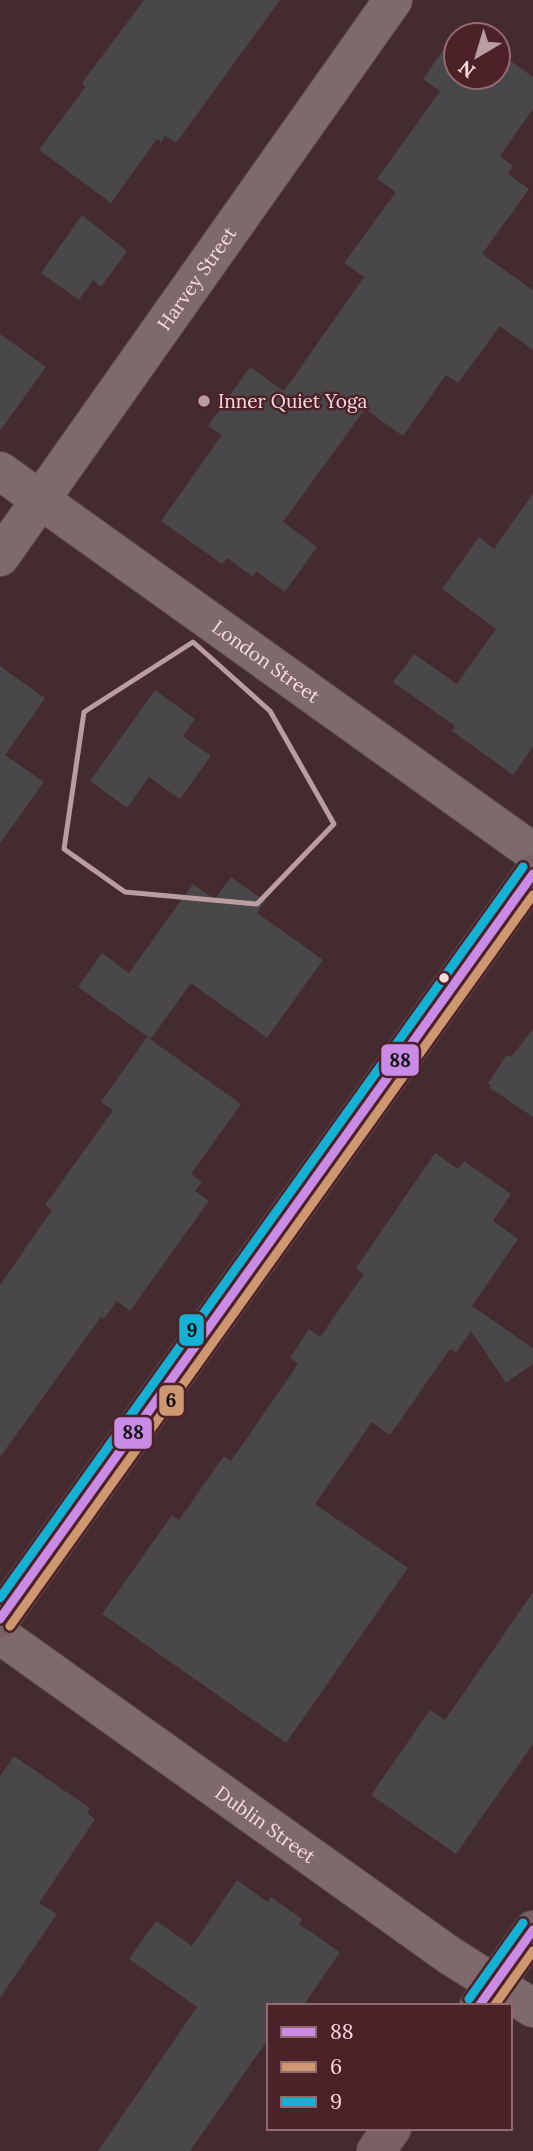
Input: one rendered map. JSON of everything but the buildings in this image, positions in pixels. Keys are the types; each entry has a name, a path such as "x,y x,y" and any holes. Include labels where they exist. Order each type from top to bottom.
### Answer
{"main road":[{"path":"0,1619 533,874"},
{"path":"486,1995 533,1930"},
{"path":"376,2151 391,2130"}],"street":[{"name":"Harvey Street","path":"0,557 393,0"},
{"name":"London Street","path":"0,471 533,852"},
{"name":"Dublin Street","path":"0,1635 427,1939 486,1995 533,2008"}],"highlighted area":[{"path":"193,642 270,711 334,824 257,904 125,892 64,849 84,712"}],"transit line":[{"name":"9","path":"0,1598 523,867"},
{"name":"88","path":"0,1619 533,874"},
{"name":"6","path":"10,1626 533,895"},
{"name":"9","path":"469,1999 523,1923"},
{"name":"88","path":"480,2004 533,1930"},
{"name":"6","path":"495,2004 533,1951"}],"place":[{"name":"Inner Quiet Yoga","path":"204,401"}]}
